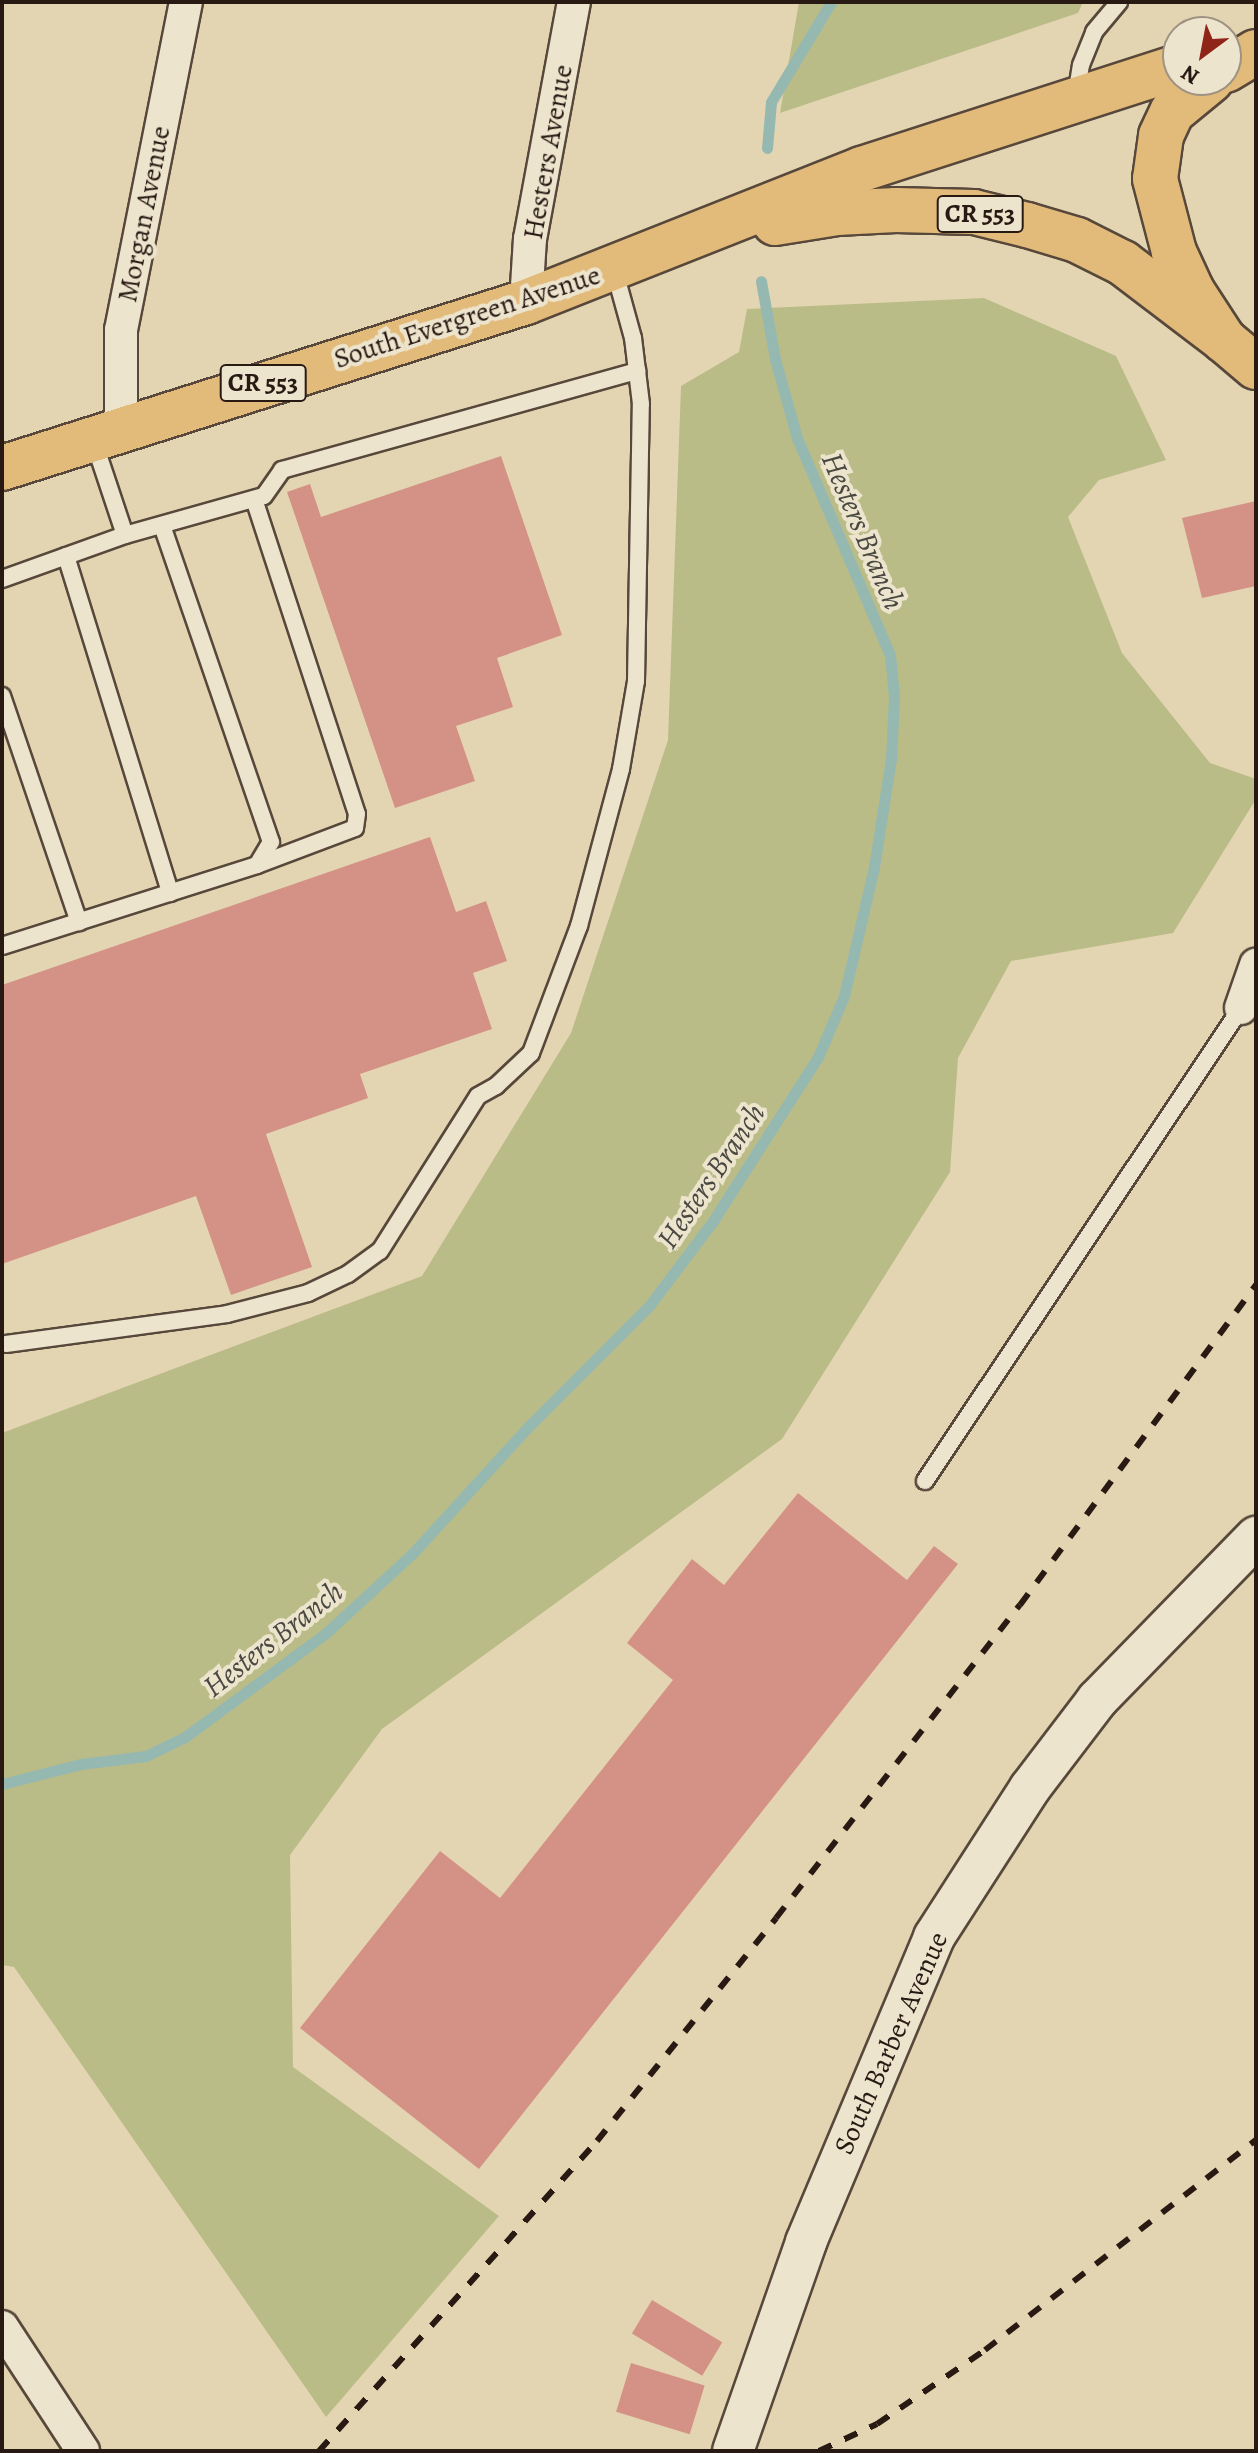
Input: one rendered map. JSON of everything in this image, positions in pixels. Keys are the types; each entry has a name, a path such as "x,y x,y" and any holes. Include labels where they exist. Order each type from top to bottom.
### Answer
{"main road":[{"name":"South Evergreen Avenue","path":"2,468 526,302 862,169 1162,72"},
{"path":"1192,96 1172,112 1161,136 1155,179 1174,252 1192,291 1247,361"},
{"name":"South Evergreen Avenue","path":"703,233 837,213 974,212 1077,240 1123,263 1247,361"}],"street":[{"name":"Morgan Avenue","path":"107,433 121,330 186,2"},
{"name":"Hesters Avenue","path":"526,302 530,239 574,2"},
{"path":"1241,1008 1256,965"},
{"name":"South Barber Avenue","path":"733,2451 806,2242 934,1937 1030,1788 1097,1700 1256,1537"},
{"path":"2,2327 83,2451"}],"lane":[{"path":"1076,100 1081,65 1094,32 1119,2"},
{"path":"6,1344 227,1314 308,1293 348,1274 380,1251 478,1096 496,1086 531,1053 579,926 621,769 636,681 641,464 637,371 633,338 614,268"},
{"path":"2,579 125,535 264,496 282,470 637,371"},
{"path":"107,433 125,535"},
{"path":"2,946 257,865 355,828 357,814 254,499"},
{"path":"162,525 271,842 257,865"},
{"path":"66,556 170,893"},
{"path":"2,696 79,922"},
{"path":"925,1481 1241,1008"}],"green space":[{"path":"799,2 1083,2 1078,13 780,113"},
{"path":"984,298 1116,356 1166,460 1099,480 1068,517 1122,653 1210,763 1256,779 1256,799 1173,933 1011,961 958,1058 950,1172 782,1439 382,1729 290,1855 293,2067 499,2216 326,2417 14,1967 2,1965 2,1433 422,1276 571,1033 668,740 681,386 739,352 747,309"}],"building":[{"path":"501,456 562,635 497,658 513,707 456,726 475,781 395,808 287,492 310,484 321,517"},
{"path":"1256,501 1256,586 1202,598 1182,518"},
{"path":"430,837 456,912 486,901 507,961 473,973 492,1029 360,1074 368,1098 266,1134 312,1267 231,1295 196,1196 2,1264 2,985"},
{"path":"798,1493 907,1580 934,1546 958,1564 479,2169 300,2028 440,1851 500,1898 673,1680 627,1643 692,1559 724,1585"},
{"path":"652,2300 722,2342 702,2376 632,2333"},
{"path":"631,2363 705,2386 690,2434 616,2412"}],"waterway":[{"name":"Hesters Branch","path":"767,148 771,102 831,2"},
{"name":"Hesters Branch","path":"2,1784 81,1764 146,1756 185,1737 326,1633 412,1554 527,1428 649,1306 713,1221 818,1057 844,996 874,867 891,759 894,697 890,655 797,438 775,359 761,281"}],"railway":[{"path":"319,2451 597,2141 1020,1605 1256,1285"},
{"path":"819,2451 877,2424 985,2350 1256,2140"}]}
